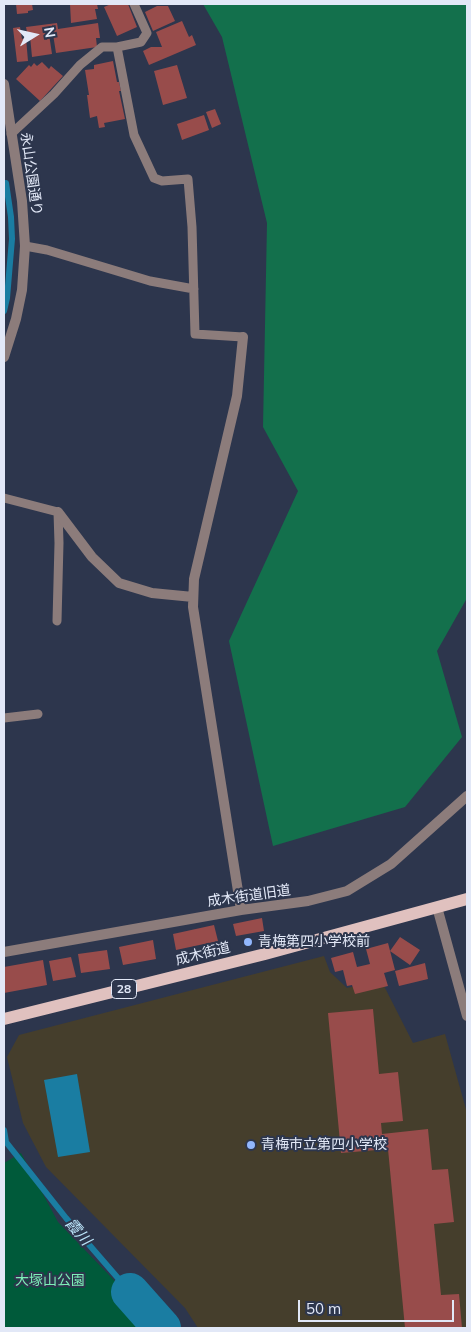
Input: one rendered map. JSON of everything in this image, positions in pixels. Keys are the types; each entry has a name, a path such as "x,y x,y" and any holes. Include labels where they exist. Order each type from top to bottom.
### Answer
{"main road":[{"name":"成木街道","path":"4,1019 258,955 467,899"}],"street":[{"name":"永山公園通り","path":"4,84 22,201 25,246 22,290 16,319 4,357"},
{"path":"241,910 192,607 194,578 236,396 243,337"},
{"path":"58,512 92,557 119,583 152,592 193,597"},
{"name":"成木街道旧道","path":"4,952 241,910 308,901 347,891 391,864 467,796"},
{"path":"438,907 467,1016"}],"lane":[{"path":"11,134 54,94 80,65 102,47 117,47 141,42 147,33 134,4"},
{"path":"117,47 134,135 154,178 162,181 188,179 192,227 195,334 243,337"},
{"path":"25,246 47,250 150,281 194,289"},
{"path":"4,498 58,512 59,543 56,621"},
{"path":"4,718 38,714"}],"shaded area":[{"name":"青梅市立第四小学校","path":"324,956 330,972 347,988 381,980 413,1043 445,1034 467,1113 467,1328 198,1328 185,1308 46,1167 23,1123 7,1057 19,1035"}],"green space":[{"path":"203,4 467,4 467,598 437,651 462,737 405,807 273,846 229,641 298,491 263,427 267,223 222,37"},
{"name":"大塚山公園","path":"21,1153 58,1222 160,1328 4,1328 4,1163"}],"water":[{"path":"77,1074 90,1152 58,1157 44,1080"}],"building":[{"path":"16,4 32,4 33,10 28,11 28,13 17,14"},
{"path":"70,4 97,4 98,9 95,9 97,19 71,23"},
{"path":"111,4 128,4 137,27 117,36 104,7"},
{"path":"157,6 168,6 175,21 153,31 145,12"},
{"path":"182,21 189,37 192,35 196,45 149,65 143,51 151,47 162,47 156,32"},
{"path":"57,23 58,29 98,23 100,38 96,38 97,47 56,53 53,34 49,34 52,54 32,57 30,36 28,37 26,27"},
{"path":"20,27 22,39 26,38 28,61 17,62 13,28"},
{"path":"113,61 117,82 119,82 121,91 119,91 125,119 104,123 105,127 99,128 97,116 90,118 85,70 94,69 94,65"},
{"path":"42,62 49,69 51,66 63,76 40,101 16,79 29,65 31,67 34,63 37,66"},
{"path":"177,65 187,98 163,105 154,71"},
{"path":"215,109 221,124 212,128 206,112"},
{"path":"204,115 209,130 182,140 177,124"},
{"path":"262,918 264,931 236,936 233,924"},
{"path":"214,925 218,941 176,950 173,934"},
{"path":"400,937 420,950 410,965 390,951"},
{"path":"153,940 156,959 123,965 119,947"},
{"path":"388,943 395,970 384,973 388,986 355,994 352,985 347,986 343,970 335,972 331,958 353,952 357,967 370,964 366,949"},
{"path":"107,950 110,969 81,973 78,954"},
{"path":"71,957 76,977 53,981 49,961"},
{"path":"43,960 47,985 4,993 4,967"},
{"path":"425,963 428,979 399,986 395,971"},
{"path":"373,1009 379,1074 398,1072 403,1121 381,1123 382,1134 428,1129 432,1170 448,1169 454,1222 434,1224 441,1295 459,1294 462,1328 405,1328 388,1149 341,1153 328,1013"}],"waterway":[{"name":"霞川","path":"4,311 7,298 12,239 6,183"},
{"name":"霞川","path":"4,1130 6,1142 66,1218 130,1292"},
{"name":"霞川","path":"130,1292 162,1328"}],"place":[{"name":"青梅第四小学校前","path":"248,942"},
{"name":"青梅市立第四小学校","path":"251,1145"}]}
